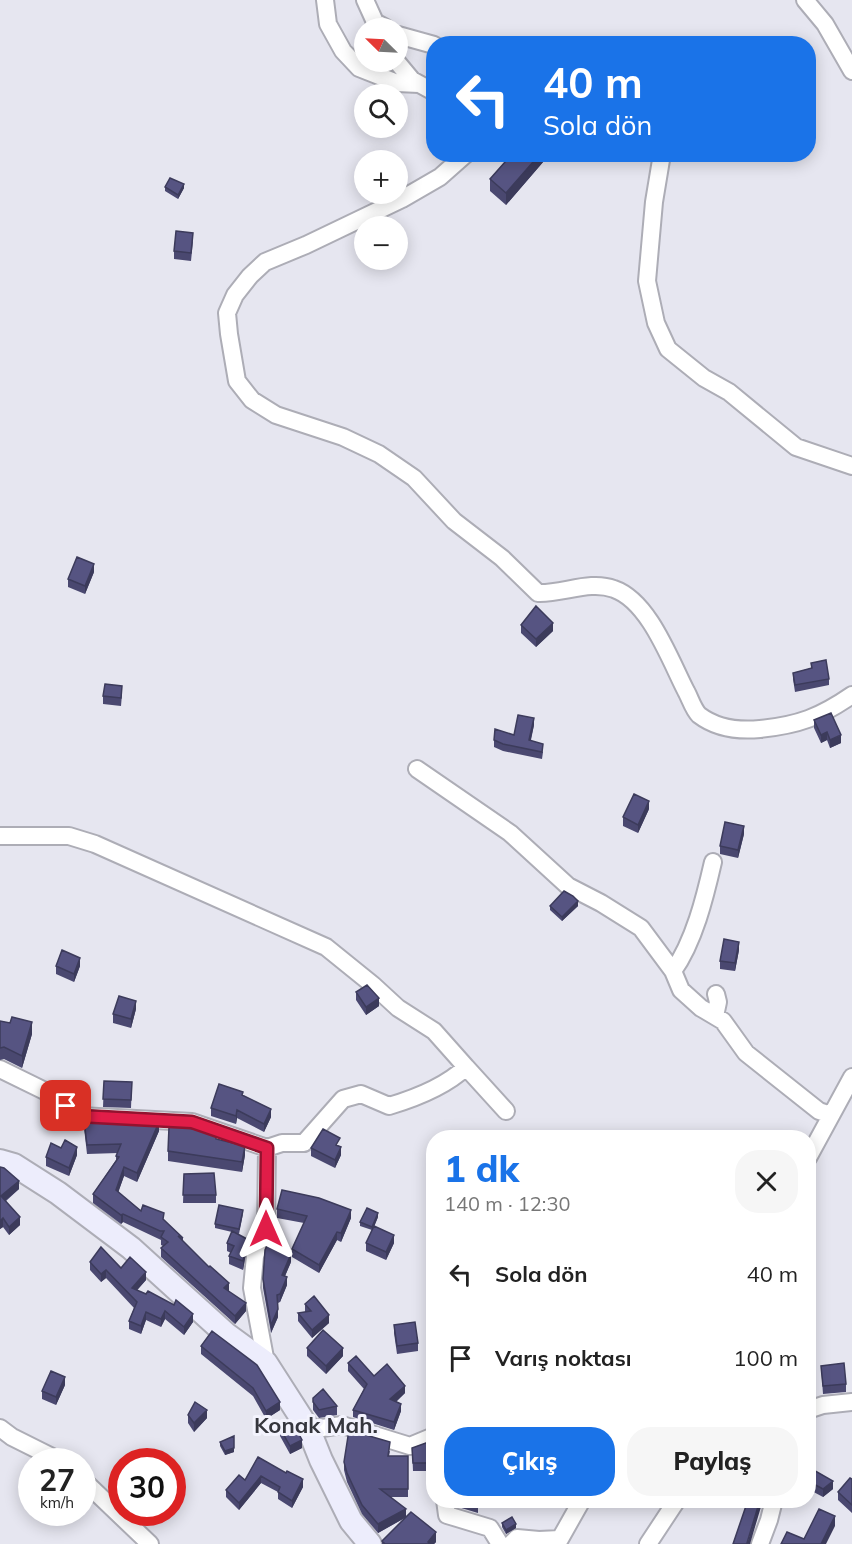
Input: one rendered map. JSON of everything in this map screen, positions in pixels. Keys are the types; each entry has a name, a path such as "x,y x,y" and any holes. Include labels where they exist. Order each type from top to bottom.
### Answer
{"main road":[{"path":"0,1161 14,1165 58,1194 131,1248 226,1334 266,1363 309,1430 351,1521 370,1544"}],"street":[{"path":"325,0 328,24 343,51 359,68 397,83 418,84"},
{"path":"365,0 375,18"},
{"path":"805,0 825,24 852,71"},
{"path":"408,38 426,43"},
{"path":"407,72 426,88"},
{"path":"457,162 440,177 402,200 265,262 250,276 235,295 227,313 237,381 252,400 276,415 343,437 379,454 397,466 414,478 454,521 502,558 538,593 592,586 614,588 635,601 652,626 697,713 717,725 750,729 790,725 827,712 852,695"},
{"path":"661,162 646,281 656,323 668,349 704,378 729,392 796,447 852,466"},
{"path":"417,769 510,833 568,886 641,928 674,971 681,990 701,1008 723,1022 746,1053 819,1111 831,1115"},
{"path":"0,836 69,836 105,849 326,946 374,984 398,1008 434,1031 506,1111"},
{"path":"674,971 685,955 713,862"},
{"path":"715,1016 718,1002 716,994"},
{"path":"0,1069 53,1095 80,1116 192,1122 267,1148 282,1143 304,1143 343,1099 361,1094 389,1106 410,1100 453,1079 466,1067"},
{"path":"816,1143 852,1077"},
{"path":"266,1363 252,1288 255,1256 266,1229 267,1148"},
{"path":"816,1407 852,1402"},
{"path":"309,1430 342,1425 410,1446 426,1439"},
{"path":"0,1428 34,1448"},
{"path":"96,1492 150,1544"},
{"path":"447,1508 447,1515 490,1528 500,1544"},
{"path":"511,1544 517,1538 560,1539 577,1508"},
{"path":"648,1544 670,1508"},
{"path":"760,1544 772,1508"}],"building":[{"path":"505,162 533,162 506,193 490,179"},
{"path":"170,178 184,184 178,195 165,187"},
{"path":"176,231 193,233 191,253 174,251"},
{"path":"77,557 94,564 85,586 68,579"},
{"path":"536,606 553,623 536,639 521,625"},
{"path":"826,660 829,679 795,685 793,673 812,668 811,663"},
{"path":"105,684 122,686 121,698 103,696"},
{"path":"831,713 841,735 830,740 827,732 821,735 814,720"},
{"path":"518,715 534,718 529,740 543,744 542,752 494,740 495,729 514,735"},
{"path":"634,794 649,801 638,825 623,817"},
{"path":"725,822 744,826 738,850 720,846"},
{"path":"564,891 578,901 562,917 550,906"},
{"path":"724,939 739,942 735,963 720,961"},
{"path":"62,950 80,958 74,974 56,966"},
{"path":"367,985 379,998 366,1007 356,992"},
{"path":"119,996 136,1001 131,1019 113,1014"},
{"path":"12,1017 32,1022 22,1056 4,1047 0,1048 0,1021 10,1023"},
{"path":"104,1081 132,1082 131,1100 103,1099"},
{"path":"219,1084 243,1092 242,1095 271,1109 264,1124 237,1110 236,1116 211,1108"},
{"path":"84,1120 159,1122 137,1173 124,1167 116,1190 141,1211 143,1205 164,1213 163,1219 183,1238 178,1236 229,1283 224,1288 246,1303 235,1316 161,1248 168,1242 161,1237 164,1231 121,1215 93,1194 119,1157 116,1156 121,1144 87,1145"},
{"path":"169,1127 184,1127 216,1134 216,1139 245,1146 242,1162 168,1151"},
{"path":"323,1129 340,1138 336,1145 341,1147 335,1160 311,1148"},
{"path":"65,1140 77,1147 69,1168 46,1157 51,1143 61,1148"},
{"path":"0,1167 19,1181 1,1196 20,1217 9,1227 3,1218 0,1221"},
{"path":"214,1173 216,1195 183,1195 184,1174"},
{"path":"282,1190 319,1198 351,1210 341,1233 337,1232 319,1265 292,1249 307,1216 277,1209"},
{"path":"219,1205 243,1210 239,1229 215,1224"},
{"path":"367,1208 378,1213 372,1227 360,1222"},
{"path":"374,1226 394,1235 386,1252 366,1243"},
{"path":"232,1231 247,1239 243,1261 229,1256 234,1246 227,1243"},
{"path":"268,1243 291,1254 282,1275 287,1277 280,1294 277,1295 278,1309 271,1325 263,1279 265,1250"},
{"path":"101,1247 121,1268 130,1257 146,1272 132,1288 146,1294 148,1291 174,1305 176,1300 193,1314 184,1327 165,1311 161,1319 146,1312 141,1326 129,1321 137,1302 106,1270 101,1274 90,1262"},
{"path":"314,1296 329,1315 312,1330 298,1313 311,1311 305,1304"},
{"path":"415,1322 418,1343 397,1346 394,1325"},
{"path":"323,1330 343,1348 326,1366 307,1348"},
{"path":"212,1331 257,1365 280,1402 266,1411 253,1388 201,1346"},
{"path":"356,1356 374,1376 387,1364 405,1386 390,1399 401,1404 394,1422 353,1410 367,1384 348,1363"},
{"path":"844,1363 846,1384 823,1386 821,1366"},
{"path":"51,1371 65,1377 56,1397 42,1391"},
{"path":"323,1389 337,1406 319,1410 313,1398"},
{"path":"195,1402 207,1410 194,1423 188,1415"},
{"path":"292,1421 302,1440 290,1446 280,1428"},
{"path":"349,1430 390,1442 388,1456 408,1456 408,1489 380,1489 406,1509 378,1524 362,1505 347,1473 344,1462"},
{"path":"234,1436 234,1448 225,1451 220,1442"},
{"path":"426,1443 426,1463 413,1463 412,1448"},
{"path":"258,1457 286,1473 287,1471 303,1479 292,1501 278,1492 280,1487 261,1476 239,1503 226,1490 239,1475 245,1480"},
{"path":"816,1471 833,1481 823,1489 816,1485"},
{"path":"850,1478 852,1479 852,1505 838,1492"},
{"path":"745,1508 758,1508 747,1543 750,1544 733,1544"},
{"path":"819,1509 835,1516 821,1544 781,1544 787,1532 804,1539"},
{"path":"411,1512 436,1532 428,1542 430,1544 385,1544 382,1541"},
{"path":"512,1517 516,1524 506,1530 502,1523"}],"district":[{"name":"Konak Mah.","path":"316,1425"}],"route":[{"path":"66,1106 80,1116 192,1122 267,1148 266,1229"}]}
